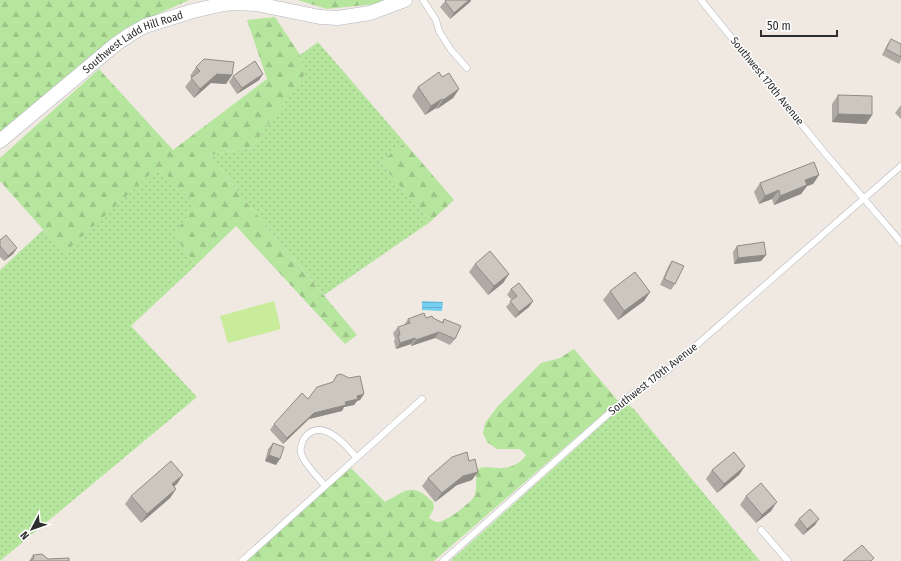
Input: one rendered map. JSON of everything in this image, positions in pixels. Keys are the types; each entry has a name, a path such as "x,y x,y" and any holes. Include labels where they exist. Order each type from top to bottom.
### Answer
{"street":[{"name":"Southwest Ladd Hill Road","path":"0,141 116,44 146,26 206,7 233,3 262,5 320,17 338,18 370,13 405,0"}],"lane":[{"path":"423,0 436,20 439,31 451,50 467,68"},
{"name":"Southwest 170th Avenue","path":"701,0 863,199"},
{"name":"Southwest 170th Avenue","path":"443,561 624,400 668,370 901,166"},
{"path":"863,199 901,242"},
{"path":"242,561 422,399"},
{"path":"325,486 304,460 301,453 305,436 312,431 325,431 336,436 356,457"},
{"path":"761,530 788,561"}],"green space":[{"path":"0,0 189,0 124,29 0,134"},
{"path":"298,0 388,0 375,4 327,9"},
{"path":"275,17 300,55 305,74 252,147 210,155 246,202 357,335 345,344 236,226 196,265 173,234 197,205 158,167 64,253 0,181 0,158 99,69 173,150 267,79 247,20"},
{"path":"318,42 405,143 380,162 430,222 324,295 246,202 210,155 252,147 305,74 300,55"},
{"path":"405,143 454,200 430,222 380,162"},
{"path":"158,167 198,205 173,234 196,265 131,326 197,397 0,561 0,270 43,230 64,252"},
{"path":"274,301 281,329 228,343 220,316"},
{"path":"574,349 618,401 434,561 244,561 351,468 385,502 404,491 414,490 420,492 433,502 434,508 429,518 438,522 447,519 469,502 475,495 476,470 485,467 510,467 521,461 526,455 520,449 497,449 487,442 483,433 485,423 498,406 541,363 560,358"},
{"path":"625,404 633,408 760,561 450,561"}],"water":[{"path":"422,301 443,302 442,311 422,310"}],"building":[{"path":"469,0 454,13 445,1"},
{"path":"891,39 901,44 901,57 886,49"},
{"path":"204,59 234,62 232,75 217,74 200,89 191,78 200,71 196,67"},
{"path":"255,61 263,74 242,88 233,76"},
{"path":"439,72 442,77 449,73 459,89 431,106 418,87"},
{"path":"838,95 872,96 872,115 838,114"},
{"path":"814,162 819,175 805,180 807,185 780,196 779,190 765,196 760,183"},
{"path":"6,235 17,248 8,256 0,246 0,240"},
{"path":"764,242 766,255 738,258 737,246"},
{"path":"490,251 509,274 494,286 475,264"},
{"path":"672,261 684,266 675,284 664,279"},
{"path":"635,272 650,292 624,311 610,291"},
{"path":"519,283 533,301 519,312 510,301 517,296 511,289"},
{"path":"424,313 426,318 432,316 443,323 444,319 461,326 455,339 439,332 416,340 415,338 400,343 398,327 410,323 408,319"},
{"path":"341,374 349,378 360,376 364,394 357,396 358,399 345,402 346,405 314,413 287,438 274,424 302,393 308,399 317,387 333,382 337,375"},
{"path":"273,443 284,447 280,459 269,455"},
{"path":"467,452 469,461 475,459 478,472 463,476 442,493 428,478 452,457"},
{"path":"734,452 745,466 724,484 712,470"},
{"path":"171,461 183,475 172,484 176,489 147,514 131,496"},
{"path":"761,483 777,502 762,515 746,496"},
{"path":"810,509 819,519 807,529 799,519"},
{"path":"862,545 874,558 871,561 843,561"},
{"path":"42,554 48,559 69,558 69,561 31,561 34,558 33,555"}]}
